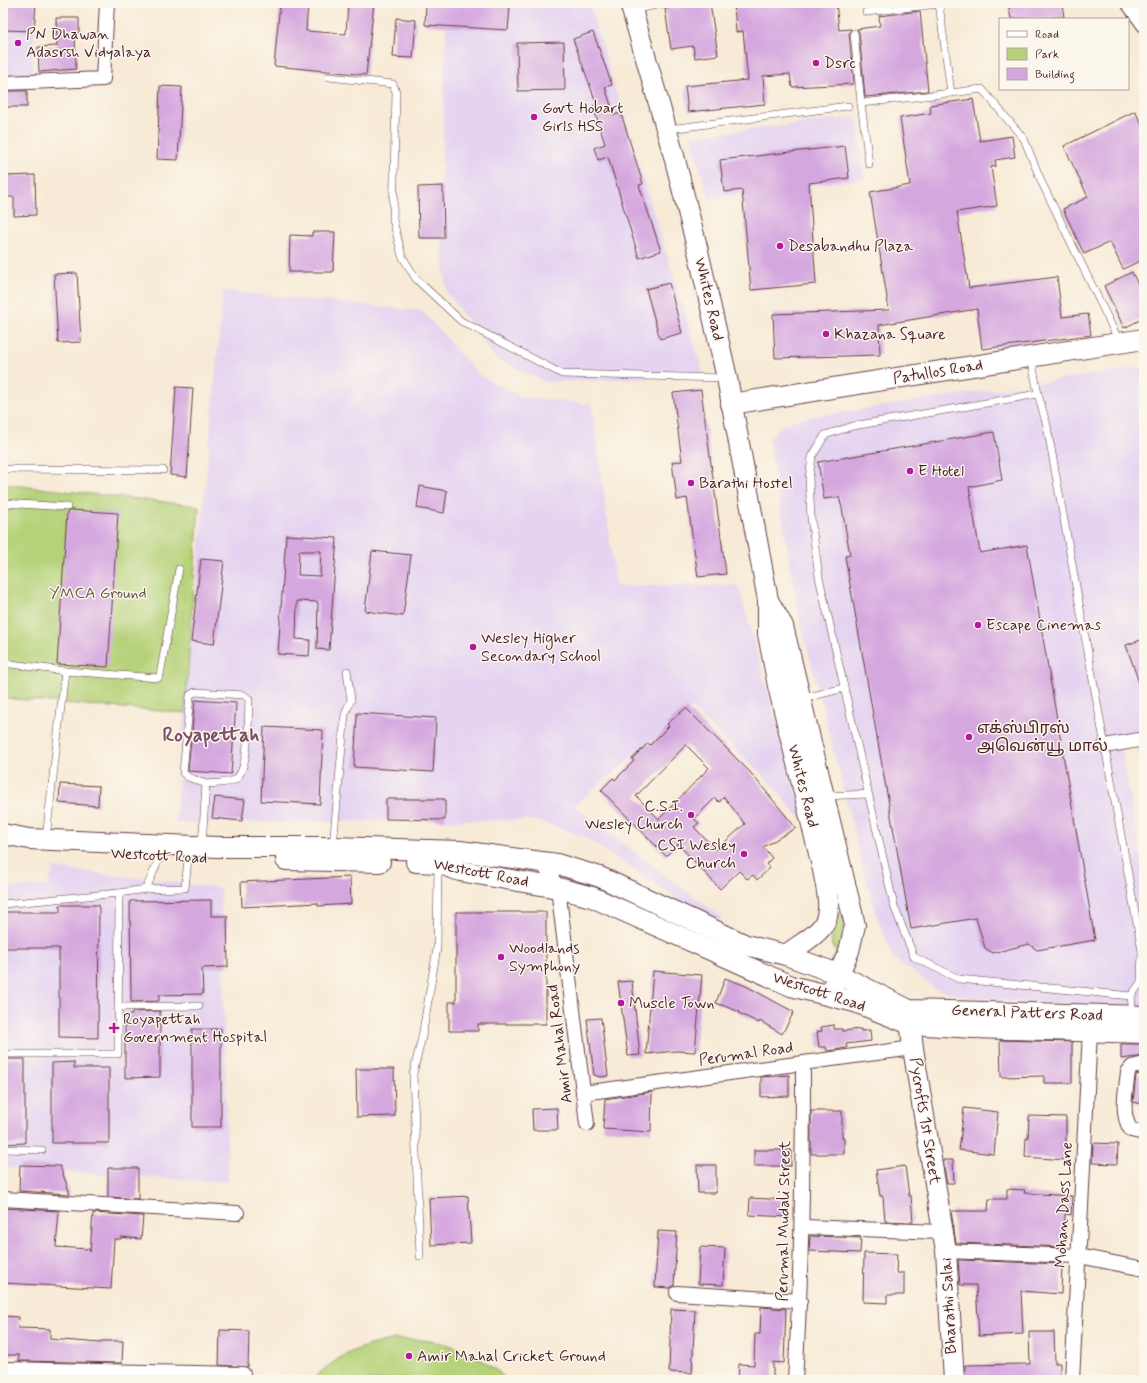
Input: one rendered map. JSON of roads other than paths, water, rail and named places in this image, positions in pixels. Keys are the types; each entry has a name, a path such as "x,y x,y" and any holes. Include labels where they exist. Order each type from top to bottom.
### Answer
{"main road":[{"name":"Whites Road","path":"631,6 698,251 727,378 768,600 768,634 778,686 823,870 828,898 828,914 822,928 786,955"},
{"name":"Patullos Road","path":"731,404 1144,339"},
{"name":"Whites Road","path":"768,600 783,626 855,925 849,951 838,974"},
{"name":"Westcott Road","path":"3,834 29,840 45,840 195,853 438,862 460,871 558,888 592,897 791,986 910,1017"},
{"name":"Westcott Road","path":"3,843 159,859 195,853 333,846 460,851 557,864 600,877 746,945 786,955 838,974 910,1017"},
{"path":"830,996 838,974"},
{"name":"General Patters Road","path":"910,1017 1138,1016"},
{"name":"General Patters Road","path":"910,1017 1090,1032 1144,1033"},
{"name":"Pycrofts 1st Street","path":"910,1017 913,1048 942,1232"},
{"name":"Bharathi Salai","path":"942,1232 946,1251 954,1380"}],"street":[{"path":"3,82 103,79 107,3"},
{"path":"1128,3 1144,25"},
{"path":"1105,746 1144,739"},
{"path":"542,862 558,888"},
{"name":"Amir Mahal Road","path":"558,888 587,1124"},
{"name":"Mohan Dass Lane","path":"1072,1380 1090,1032"},
{"name":"Perumal Road","path":"583,1093 913,1048"},
{"name":"Perumal Mudali Street","path":"795,1380 803,1227 803,1063"},
{"path":"1144,1064 1132,1066 1128,1072 1125,1113 1126,1123 1131,1130 1144,1133"},
{"path":"3,1199 237,1213"},
{"path":"803,1227 942,1232"},
{"path":"946,1251 1079,1256 1144,1269"},
{"path":"677,1293 800,1301"},
{"path":"3,1369 44,1375 70,1369 243,1374"}],"lane":[{"path":"631,6 666,3"},
{"path":"866,12 939,4 951,93"},
{"path":"854,33 869,164"},
{"path":"329,78 393,84 396,92 393,220 402,256 416,279 461,321 562,374 727,378"},
{"path":"861,103 982,89 1024,139 1042,183 1120,343"},
{"path":"666,130 848,106"},
{"path":"1031,357 1038,394 1047,426 1142,951 1141,982 1131,996"},
{"path":"1038,394 853,426 825,435 812,457 809,478 811,518 819,577 867,794 894,906 914,957 959,978 1131,996"},
{"path":"3,469 163,470"},
{"path":"3,503 67,507"},
{"path":"3,663 65,671 155,678 160,677 179,569"},
{"path":"45,840 65,671"},
{"path":"333,846 344,714 351,700 347,671"},
{"path":"801,699 844,688"},
{"path":"195,692 244,695 249,699 246,752 242,772 235,780 206,784 182,773 190,695 195,692"},
{"path":"3,904 119,894 146,889 185,888 195,853 206,784"},
{"path":"825,796 867,794"},
{"path":"146,889 159,859"},
{"path":"420,1256 413,1074 422,1037 437,948 438,862"},
{"path":"3,1054 118,1054 119,894"},
{"path":"1131,996 1138,1016"},
{"path":"118,1007 199,1006"},
{"path":"3,1149 42,1150"}],"place":[{"name":"PN Dhawan Adasrsh Vidyalaya","path":"18,43"},
{"name":"Dsrc","path":"816,63"},
{"name":"Govt Hobart Girls HSS","path":"534,117"},
{"name":"Desabandhu Plaza","path":"780,246"},
{"name":"Khazana Square","path":"826,334"},
{"name":"E Hotel","path":"910,471"},
{"name":"Barathi Hostel","path":"691,483"},
{"name":"Escape Cinemas","path":"978,625"},
{"name":"Wesley Higher Secondary School","path":"473,647"},
{"name":"எக்ஸ்பிரஸ் அவென்யூ மால்","path":"969,737"},
{"name":"C.S.I. Wesley Church","path":"691,815"},
{"name":"CSI Wesley Church","path":"744,854"},
{"name":"Woodlands Symphony","path":"501,957"},
{"name":"Muscle Town","path":"621,1003"},
{"name":"Royapettah Government Hospital","path":"114,1028"},
{"name":"Amir Mahal Cricket Ground","path":"409,1356"}],"district":[{"name":"Royapettah","path":"211,735"}],"park label":[{"name":"YMCA Ground","path":"98,593"}]}
